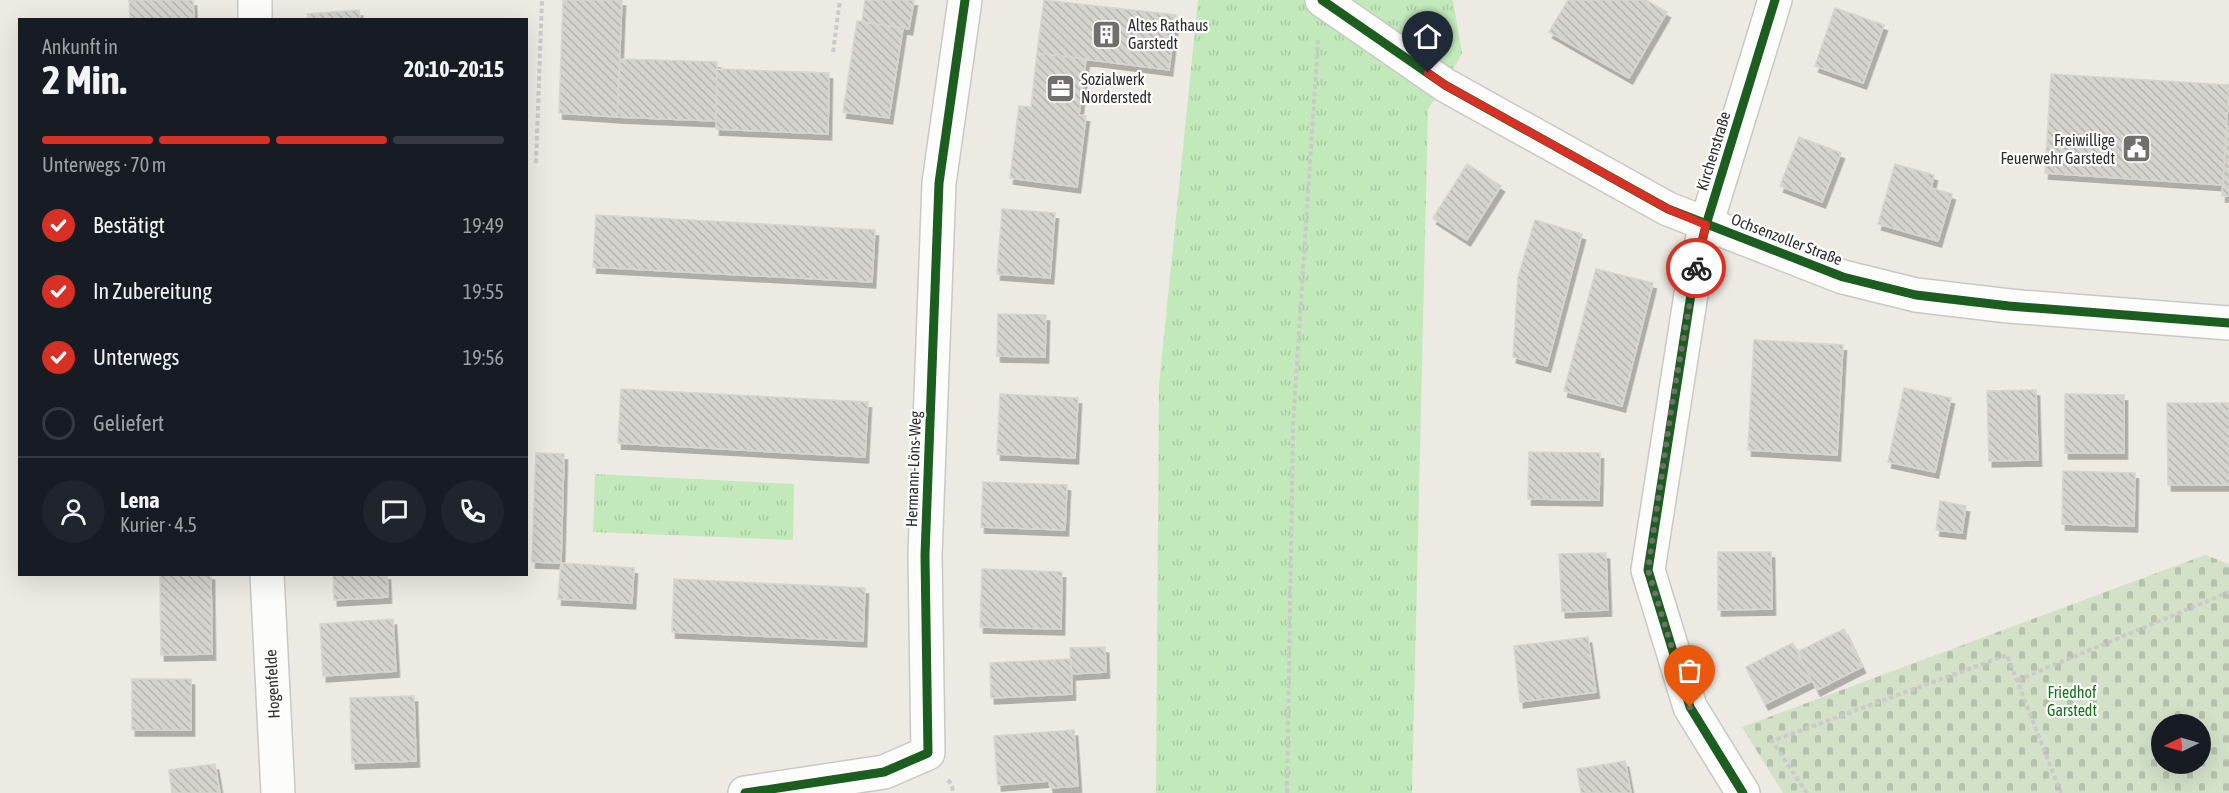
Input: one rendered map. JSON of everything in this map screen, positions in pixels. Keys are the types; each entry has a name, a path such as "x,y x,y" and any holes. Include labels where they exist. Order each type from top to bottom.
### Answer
{"street":[{"path":"255,0 255,18"},
{"name":"Hermann-Löns-Weg","path":"745,793 885,772 928,753 925,555 939,183 965,0"},
{"name":"Ochsenzoller Straße","path":"1322,0 1445,85 1668,209 1843,277 1916,295 2009,306 2229,323"},
{"name":"Kirchenstraße","path":"1743,793 1690,707 1648,570 1694,275 1706,225 1775,0"},
{"name":"Hogenfelde","path":"267,576 278,793"}],"path":[{"path":"536,164 542,0"},
{"path":"833,52 840,0"},
{"path":"1287,793 1293,425 1319,35"},
{"path":"2018,680 2229,592"},
{"path":"1807,793 1772,741 2007,655 2061,793"}],"green space":[{"path":"1198,0 1453,0 1462,53 1445,85 1428,109 1412,793 1156,793 1159,385"},
{"path":"595,474 794,484 793,540 593,532"},
{"name":"Friedhof Garstedt","path":"2205,555 2229,564 2229,793 1783,793 1742,727"}],"building":[{"path":"129,0 193,0 194,18 130,18"},
{"path":"563,0 622,0 617,117 559,113"},
{"path":"865,0 914,0 909,29 862,22"},
{"name":"Altes Rathaus Garstedt","path":"1044,0 1176,15 1169,70 1037,53"},
{"path":"1568,0 1646,0 1667,12 1629,78 1549,32"},
{"path":"1835,8 1884,25 1863,83 1815,66"},
{"path":"359,10 360,18 308,18 307,14"},
{"path":"857,21 903,28 889,118 843,112"},
{"path":"1037,53 1086,59 1079,115 1086,116 1077,187 1010,178 1019,106 1031,107"},
{"path":"620,59 717,62 716,121 617,117"},
{"path":"717,69 829,73 828,134 716,129"},
{"name":"Freiwillige Feuerwehr Garstedt","path":"2051,74 2229,85 2223,185 2045,173"},
{"path":"2227,126 2229,126 2229,196 2222,196"},
{"path":"1799,137 1841,153 1822,202 1780,186"},
{"path":"1467,164 1501,186 1467,240 1433,218"},
{"path":"1895,164 1934,175 1931,188 1952,194 1938,241 1878,224"},
{"path":"1002,209 1055,213 1050,278 997,274"},
{"path":"596,215 875,230 872,282 593,267"},
{"path":"1535,220 1582,234 1547,366 1513,357 1518,277"},
{"path":"1596,269 1653,283 1622,406 1564,391"},
{"path":"998,314 1046,315 1045,357 997,356"},
{"path":"1754,340 1843,345 1837,455 1748,450"},
{"path":"1904,388 1951,398 1935,472 1888,462"},
{"path":"621,389 868,402 865,457 618,443"},
{"path":"2036,390 2038,460 1989,461 1987,391"},
{"path":"1000,394 1078,398 1075,458 997,454"},
{"path":"2065,394 2124,395 2124,453 2065,453"},
{"path":"2167,403 2229,403 2229,485 2168,485"},
{"path":"1529,452 1600,453 1599,500 1528,499"},
{"path":"536,453 564,454 561,563 532,562"},
{"path":"2063,471 2135,473 2134,526 2062,524"},
{"path":"983,482 1067,485 1065,530 981,527"},
{"path":"1940,501 1966,506 1962,533 1936,530"},
{"path":"1718,552 1771,552 1772,609 1718,610"},
{"path":"1606,553 1608,610 1562,612 1559,554"},
{"path":"561,563 634,568 632,603 558,599"},
{"path":"982,569 1062,572 1061,629 980,627"},
{"path":"160,576 211,576 212,654 161,655"},
{"path":"333,576 387,576 388,597 334,600"},
{"path":"674,579 865,588 863,641 672,632"},
{"path":"393,619 396,671 323,676 320,624"},
{"path":"1844,629 1862,667 1817,690 1797,652"},
{"path":"1588,637 1596,692 1520,702 1514,646"},
{"path":"1793,643 1812,681 1765,704 1746,667"},
{"path":"1105,647 1106,672 1071,674 1070,648"},
{"path":"1071,659 1072,694 991,698 990,663"},
{"path":"132,679 191,679 191,730 132,730"},
{"path":"414,696 416,761 352,763 350,698"},
{"path":"1074,730 1078,786 1050,788 1049,781 998,785 994,736"},
{"path":"1625,761 1631,793 1581,793 1577,769"},
{"path":"215,764 220,793 172,793 169,770"}],"cycle path":[{"path":"745,793 884,772 928,753 925,555 939,183 965,0"},
{"path":"1322,0 1445,85 1668,209 1843,277 1916,295 2009,306 2229,323"},
{"path":"1743,793 1690,707 1648,570 1694,275 1706,225 1775,0"}],"way so far":[{"path":"1690,707 1648,570 1672,404 1696,268"}],"place":[{"name":"Altes Rathaus Garstedt","path":"1107,34"},
{"name":"Sozialwerk Norderstedt","path":"1060,88"},
{"name":"Freiwillige Feuerwehr Garstedt","path":"2136,149"}],"route":[{"path":"1428,73 1445,85 1668,209 1706,225 1696,268"}]}
